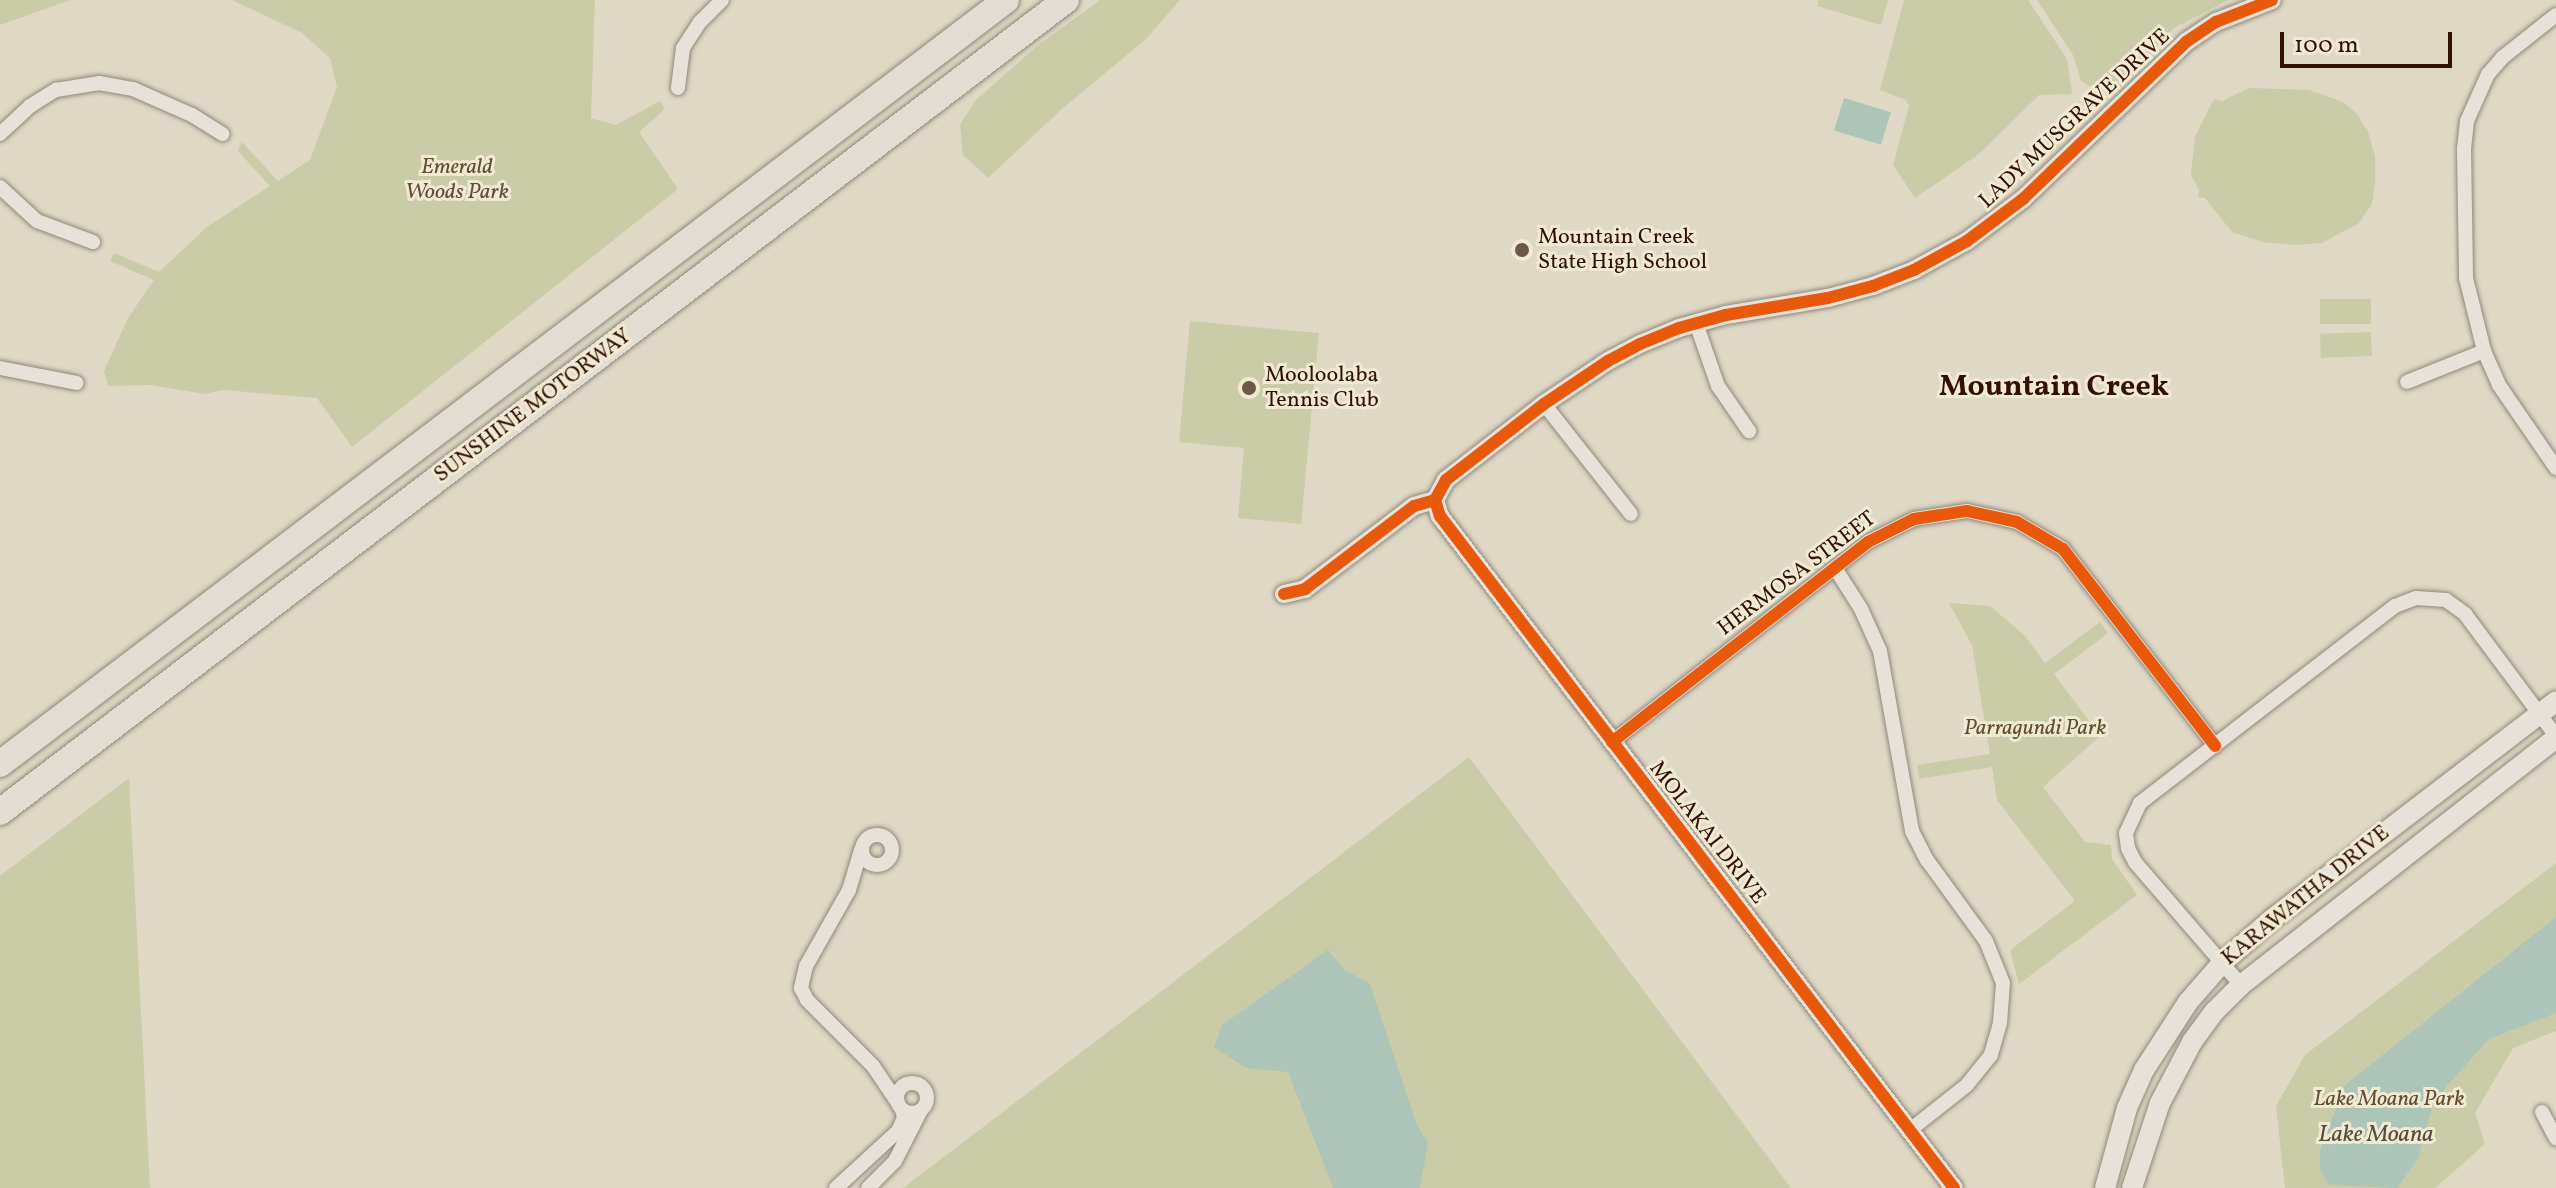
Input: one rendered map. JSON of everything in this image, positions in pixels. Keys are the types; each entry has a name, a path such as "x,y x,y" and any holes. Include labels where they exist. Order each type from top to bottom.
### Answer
{"highway":[{"name":"SUNSHINE MOTORWAY","path":"0,764 1006,0"},
{"name":"SUNSHINE MOTORWAY","path":"0,812 1066,0"}],"main road":[{"name":"KARAWATHA DRIVE","path":"2105,1188 2127,1108 2144,1070 2180,1013 2222,963 2271,920 2556,701"},
{"name":"KARAWATHA DRIVE","path":"2132,1188 2141,1152 2160,1103 2192,1042 2241,985 2556,737"}],"street":[{"path":"678,88 683,48 700,22 722,0"},
{"name":"LADY MUSGRAVE DRIVE","path":"1284,594 1305,589 1414,506 1435,500 1446,480 1544,404 1608,361 1696,323 1828,298 1873,286 1914,270 1967,241 2023,199 2186,42 2216,22 2272,0"},
{"path":"2554,20 2503,57 2488,74 2467,121 2464,148 2466,278 2484,351 2499,385 2556,468"},
{"path":"0,134 30,106 56,90 99,83 133,89 192,115 222,134"},
{"path":"0,187 37,221 93,242"},
{"path":"1696,323 1718,386 1749,431"},
{"path":"2407,382 2484,351"},
{"path":"0,368 77,383"},
{"path":"1544,404 1631,514"},
{"name":"MOLAKAI DRIVE","path":"1435,500 1440,516 1954,1188"},
{"name":"HERMOSA STREET","path":"1612,742 1835,568 1890,529 1930,514 1984,512 2025,525 2069,555 2215,746"},
{"path":"1835,568 1861,609 1880,651 1912,831 1927,860 1986,941 2003,983 2000,1023 1991,1055 1967,1085 1910,1130"},
{"path":"2241,985 2135,862 2126,833 2140,803 2395,606 2416,598 2446,600 2465,614 2556,737"},
{"path":"836,1188 898,1131 904,1119 900,1106 873,1066 807,1000 801,988 806,966 849,890 868,837 879,834 886,837 892,849 883,864 849,890"},
{"path":"861,850 869,863 883,864"},
{"path":"868,1188 895,1161 927,1103 927,1093 921,1085 897,1081 873,1066"},
{"path":"900,1106 900,1089 909,1083"},
{"path":"900,1106 911,1113 921,1110"},
{"path":"2542,1112 2556,1138"},
{"name":"KARAWATHA DRIVE","path":"2105,1188 2122,1142 2135,1138 2141,1152"}],"green space":[{"path":"0,0 70,0 0,25"},
{"name":"Emerald Woods Park","path":"232,0 595,0 591,118 616,125 660,101 665,109 639,132 678,189 352,447 317,398 223,390 205,394 151,385 108,386 104,371 128,318 154,280 110,261 114,253 159,272 207,227 270,186 238,151 242,142 278,181 310,160 337,87 330,58 302,33"},
{"path":"1100,0 1180,0 1145,40 1063,108 988,178 963,155 960,125 975,101 1037,46"},
{"path":"1819,0 1888,0 1881,25 1817,6"},
{"path":"1904,0 2028,0 2067,59 2072,94 2039,95 1979,154 1915,198 1893,165 1909,106 1906,100 1880,90"},
{"path":"2037,0 2228,0 2174,28 2120,88 2099,92 2081,81 2073,55"},
{"path":"2249,88 2309,90 2343,102 2357,114 2368,132 2375,156 2372,204 2359,223 2322,243 2296,245 2263,242 2232,232 2205,198 2198,197 2199,190 2191,175 2195,137 2214,99 2222,101"},
{"path":"2320,299 2371,299 2371,324 2320,324"},
{"name":"Mooloolaba Tennis Club","path":"1190,321 1319,333 1301,524 1238,518 1244,448 1179,442"},
{"path":"2371,332 2372,356 2321,358 2320,334"},
{"name":"Parragundi Park","path":"1949,603 1990,606 2025,636 2045,663 2100,622 2108,633 2054,674 2100,736 2043,787 2085,842 2111,845 2112,859 2137,895 2019,984 2010,950 2075,901 1997,800 1992,767 1919,779 1917,765 1990,754 1972,645"},
{"path":"1469,757 1791,1188 903,1188"},
{"path":"129,778 150,1188 0,1188 0,876"},
{"name":"Lake Moana Park","path":"2556,863 2556,1031 2513,1048 2475,1113 2485,1144 2435,1188 2285,1188 2276,1106 2305,1055"}],"water":[{"path":"1844,98 1891,112 1881,145 1834,131"},
{"name":"Lake Moana","path":"2556,917 2556,1013 2489,1039 2446,1087 2431,1111 2418,1159 2397,1188 2330,1185 2320,1170 2320,1151 2345,1085"},
{"path":"1328,950 1345,970 1370,984 1417,1125 1428,1143 1420,1188 1333,1188 1288,1072 1246,1068 1214,1047 1222,1025"}],"cycle path":[{"path":"1435,500 1446,480 1544,404 1608,361 1640,344 1679,328 1726,315 1828,298 1873,286 1914,270 1967,241 2023,199 2186,42 2216,22 2272,0"},
{"path":"1435,500 1440,516 1954,1188"},
{"path":"1284,594 1305,589 1414,506 1435,500"},
{"path":"1612,742 1868,542 1914,519 1967,511 2017,522 2063,549 2215,746"}],"place":[{"name":"Mountain Creek State High School","path":"1522,250"},
{"name":"Mooloolaba Tennis Club","path":"1249,388"}],"district":[{"name":"Mountain Creek","path":"2054,387"}]}
